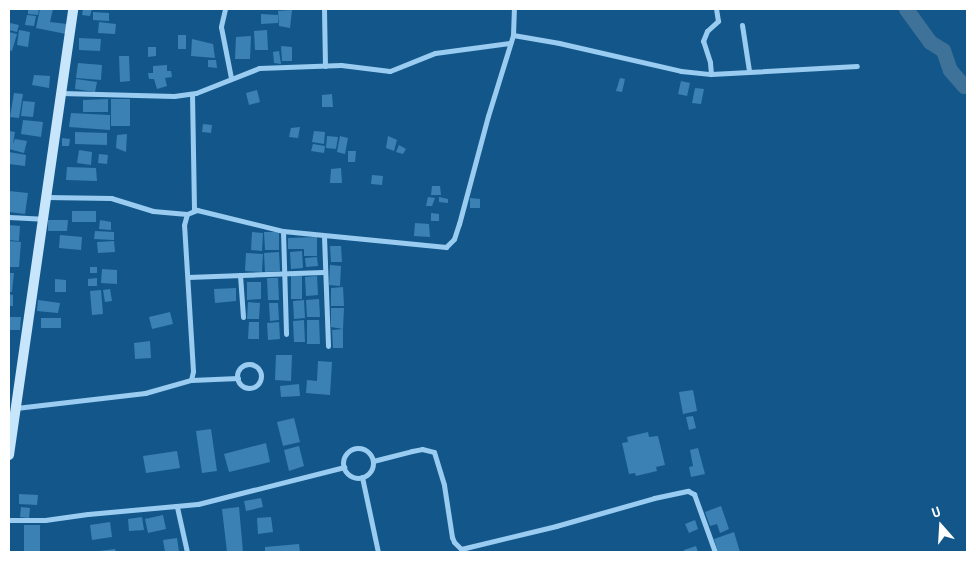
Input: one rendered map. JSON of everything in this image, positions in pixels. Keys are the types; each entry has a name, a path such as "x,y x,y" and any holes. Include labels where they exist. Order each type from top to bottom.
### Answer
{"main road":[{"path":"9,455 73,9"}],"street":[{"path":"225,9 221,27 231,78"},
{"path":"324,9 325,66"},
{"path":"46,197 111,198 153,211 187,214 194,210 283,231 324,236 440,247 451,243 459,224 513,35 514,9"},
{"path":"710,74 710,62 703,41 707,31 718,21 716,9"},
{"path":"742,26 748,71"},
{"path":"513,35 559,43 681,71 710,74 857,66"},
{"path":"61,94 155,96 192,94 259,68 351,66 390,71 435,53 510,43"},
{"path":"192,94 194,210"},
{"path":"187,214 184,225 188,277 191,380"},
{"path":"9,217 42,219"},
{"path":"283,231 286,334"},
{"path":"324,236 323,272 328,346"},
{"path":"188,277 323,272"},
{"path":"240,275 242,317"},
{"path":"246,364 256,366 261,374 259,383 250,388 241,384 238,378 238,371 246,364"},
{"path":"16,408 145,393 191,380 238,378"},
{"path":"355,448 367,451 373,461 370,471 362,478 351,476 344,467 345,455 355,448"},
{"path":"373,461 412,450 422,449 434,452 444,485 452,536 454,542 461,548 510,538 654,498 688,491 694,494 715,552"},
{"path":"9,520 45,520 198,504 344,467"},
{"path":"362,478 378,552"},
{"path":"177,506 187,552"}],"building":[{"path":"28,9 39,9 38,15 28,14"},
{"path":"40,9 53,9 50,22 67,24 66,34 36,28"},
{"path":"83,9 92,9 90,16 82,15"},
{"path":"292,10 290,28 279,26 278,11"},
{"path":"93,12 109,13 109,21 93,20"},
{"path":"261,14 278,15 278,23 261,24"},
{"path":"27,15 36,16 34,26 25,25"},
{"path":"99,22 116,24 115,34 98,33"},
{"path":"10,23 19,25 17,32 9,30"},
{"path":"19,30 30,32 28,47 17,45"},
{"path":"267,30 268,50 255,50 254,31"},
{"path":"9,32 17,34 12,51 9,50"},
{"path":"178,35 186,35 186,49 178,49"},
{"path":"251,36 250,59 235,59 236,37"},
{"path":"79,38 101,39 100,51 79,50"},
{"path":"192,39 213,44 215,58 191,56"},
{"path":"281,46 292,47 292,61 282,61"},
{"path":"148,47 156,47 156,56 148,57"},
{"path":"279,51 281,64 274,63 273,52"},
{"path":"119,56 129,56 130,81 120,82"},
{"path":"208,60 216,60 217,68 208,67"},
{"path":"78,63 102,65 101,80 76,78"},
{"path":"167,65 167,71 171,71 172,77 165,78 167,86 157,89 154,79 149,79 148,73 153,73 153,66"},
{"path":"34,75 50,76 49,88 32,85"},
{"path":"620,78 625,79 622,92 616,91"},
{"path":"76,79 97,82 95,92 75,89"},
{"path":"681,81 690,83 687,96 678,94"},
{"path":"695,88 704,89 701,104 692,103"},
{"path":"257,90 260,102 249,105 246,93"},
{"path":"14,93 23,94 19,118 10,117"},
{"path":"332,94 333,107 322,107 322,95"},
{"path":"108,99 108,112 83,112 83,100"},
{"path":"111,99 130,99 130,126 111,126"},
{"path":"23,101 35,102 33,117 21,116"},
{"path":"71,113 110,115 110,130 69,127"},
{"path":"23,120 43,122 41,137 21,134"},
{"path":"203,124 212,125 211,133 202,132"},
{"path":"300,127 298,138 289,137 291,128"},
{"path":"9,131 15,132 13,144 15,139 27,141 24,153 9,149"},
{"path":"314,131 325,132 324,144 312,142"},
{"path":"75,132 107,133 107,145 75,144"},
{"path":"127,134 126,152 116,148 117,135"},
{"path":"327,136 338,137 336,149 326,148"},
{"path":"340,136 348,138 345,154 337,152"},
{"path":"388,136 397,140 394,151 386,148"},
{"path":"62,138 70,139 69,146 62,146"},
{"path":"313,144 325,146 324,153 311,151"},
{"path":"399,145 406,149 403,154 396,152"},
{"path":"79,150 92,152 91,165 77,163"},
{"path":"348,151 356,151 355,162 348,162"},
{"path":"9,152 26,155 25,166 9,164"},
{"path":"99,154 108,155 107,164 98,163"},
{"path":"67,167 96,168 97,181 66,180"},
{"path":"341,168 342,183 330,183 331,169"},
{"path":"372,175 383,176 382,185 371,184"},
{"path":"432,186 440,186 441,195 431,195"},
{"path":"9,191 28,193 25,214 9,212"},
{"path":"428,197 435,198 432,206 426,206"},
{"path":"439,197 448,199 448,203 439,202"},
{"path":"470,198 480,199 480,208 470,208"},
{"path":"72,211 96,211 96,222 72,222"},
{"path":"431,213 439,214 439,221 431,221"},
{"path":"48,220 68,220 67,231 48,231"},
{"path":"100,220 111,222 111,230 99,229"},
{"path":"415,223 429,224 430,237 414,236"},
{"path":"9,225 20,226 19,241 9,240"},
{"path":"95,231 114,232 114,240 94,239"},
{"path":"252,232 263,233 262,251 251,250"},
{"path":"264,232 279,232 279,250 265,250"},
{"path":"60,235 82,237 81,250 59,248"},
{"path":"317,237 317,256 304,256 304,249 288,249 288,238"},
{"path":"9,241 21,242 19,267 9,267"},
{"path":"114,241 115,252 98,253 97,242"},
{"path":"330,246 341,246 342,262 331,262"},
{"path":"302,251 303,268 291,269 290,252"},
{"path":"279,252 280,271 265,272 264,253"},
{"path":"246,253 263,254 262,272 245,271"},
{"path":"317,257 318,266 306,267 305,258"},
{"path":"330,265 341,266 340,286 329,285"},
{"path":"90,267 97,267 97,273 90,273"},
{"path":"102,269 117,270 117,284 101,283"},
{"path":"9,273 14,273 12,292 9,292"},
{"path":"291,276 302,276 302,299 291,299"},
{"path":"317,276 318,295 306,296 305,277"},
{"path":"97,278 97,286 88,286 88,279"},
{"path":"267,278 278,278 279,300 268,300"},
{"path":"55,279 66,280 66,292 55,292"},
{"path":"247,282 261,282 261,299 247,300"},
{"path":"343,287 344,306 331,306 331,288"},
{"path":"236,288 236,301 215,303 214,289"},
{"path":"110,289 112,301 105,302 103,290"},
{"path":"101,290 103,314 92,315 90,291"},
{"path":"9,294 13,295 13,306 9,306"},
{"path":"319,299 320,317 307,317 306,300"},
{"path":"38,300 60,303 58,313 37,311"},
{"path":"304,300 305,318 294,319 293,301"},
{"path":"248,302 260,303 259,319 247,319"},
{"path":"269,303 278,303 279,320 270,321"},
{"path":"331,308 344,308 343,329 331,327"},
{"path":"170,312 173,324 152,329 149,317"},
{"path":"9,317 21,317 20,330 9,330"},
{"path":"41,318 61,318 61,328 41,328"},
{"path":"304,320 305,342 294,342 293,321"},
{"path":"307,320 319,320 320,344 307,344"},
{"path":"249,322 259,322 259,339 248,339"},
{"path":"279,322 280,339 268,340 267,323"},
{"path":"343,329 343,348 333,348 332,330"},
{"path":"150,341 151,358 135,359 134,343"},
{"path":"276,355 292,355 291,381 275,380"},
{"path":"318,361 332,362 330,395 306,393 307,380 317,381"},
{"path":"299,384 300,396 281,397 280,386"},
{"path":"693,390 697,411 683,414 679,392"},
{"path":"693,416 696,428 689,430 686,417"},
{"path":"294,418 300,442 283,446 277,422"},
{"path":"211,429 217,471 202,473 196,431"},
{"path":"648,432 649,437 658,436 665,465 656,467 657,471 636,476 635,473 629,474 622,443 628,442 627,437"},
{"path":"266,443 270,462 229,472 224,454"},
{"path":"299,446 304,466 289,471 284,450"},
{"path":"698,448 705,474 691,477 689,467 693,466 690,450"},
{"path":"177,451 180,468 146,473 143,456"},
{"path":"19,494 38,495 37,505 19,504"},
{"path":"261,498 263,507 246,511 244,501"},
{"path":"721,506 729,529 720,533 717,524 710,526 705,512"},
{"path":"21,507 30,508 29,518 20,517"},
{"path":"239,507 243,552 227,552 222,509"},
{"path":"163,515 166,529 148,533 145,519"},
{"path":"142,517 144,530 129,531 128,519"},
{"path":"271,517 273,532 258,534 257,518"},
{"path":"695,520 698,529 689,533 685,524"},
{"path":"110,522 112,537 92,540 90,525"},
{"path":"24,525 40,525 40,551 24,551"},
{"path":"734,532 740,552 718,552 714,539"},
{"path":"177,538 179,552 165,552 163,540"},
{"path":"299,544 300,552 265,552 265,547"},
{"path":"696,546 698,552 684,552 684,550"},
{"path":"115,549 116,552 99,552 99,551"}],"waterway":[{"path":"906,9 930,42 943,50 950,70 964,86 967,85"}]}
